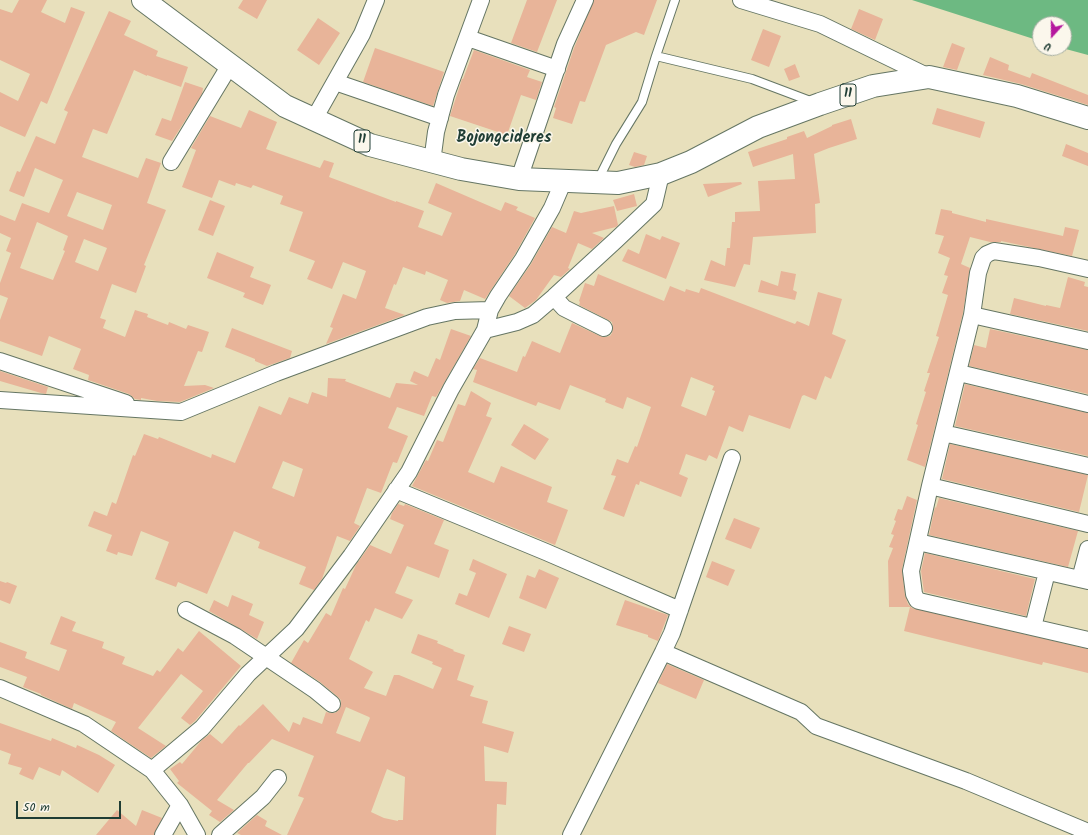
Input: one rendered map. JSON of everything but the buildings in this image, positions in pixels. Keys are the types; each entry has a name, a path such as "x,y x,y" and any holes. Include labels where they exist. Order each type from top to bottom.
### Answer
{"highway":[{"name":"11","path":"143,0 285,106 370,145 462,169 519,179 618,183 661,174 691,162 758,127 820,104 873,86 928,77 1017,96 1088,118"}],"street":[{"path":"314,119 362,34 376,0"},
{"path":"432,162 436,132 446,95 481,0"},
{"path":"519,179 565,44 585,0"},
{"path":"741,0 820,24 928,77"},
{"path":"468,38 557,69"},
{"path":"171,162 230,65"},
{"path":"335,82 440,118"},
{"path":"485,330 517,322 533,315 554,297 654,204 661,174"},
{"path":"152,770 202,728 248,674 296,629 352,556 409,472 451,389 485,330 490,310 527,252 552,208 564,180"},
{"path":"1088,269 1038,258 994,251 987,254 982,261 978,273 972,315 930,486 912,571 912,585 917,600 1088,640"},
{"path":"554,297 564,308 604,328"},
{"path":"0,400 181,412 276,373 427,317 455,312 490,310"},
{"path":"972,315 1088,341"},
{"path":"0,361 147,410"},
{"path":"958,373 1088,404"},
{"path":"943,433 1088,466"},
{"path":"571,835 663,652 680,610 732,458"},
{"path":"930,486 1088,524"},
{"path":"396,490 546,552 680,610"},
{"path":"918,542 1084,580 1088,549"},
{"path":"1033,627 1047,572"},
{"path":"186,610 235,636 265,658 315,690 332,704"},
{"path":"663,652 801,712 816,726 966,781 1088,832"},
{"path":"0,688 84,724 152,770 180,805 197,835"},
{"path":"220,835 263,796 278,778"},
{"path":"163,835 180,805"}],"lane":[{"path":"598,181 616,144 642,102 675,0"},
{"path":"656,56 752,79 820,104"}],"green space":[{"path":"912,0 1088,0 1088,55 1072,51 1072,16 1032,16 1032,38"}],"district":[{"name":"Bojongcideres","path":"504,139"}]}
